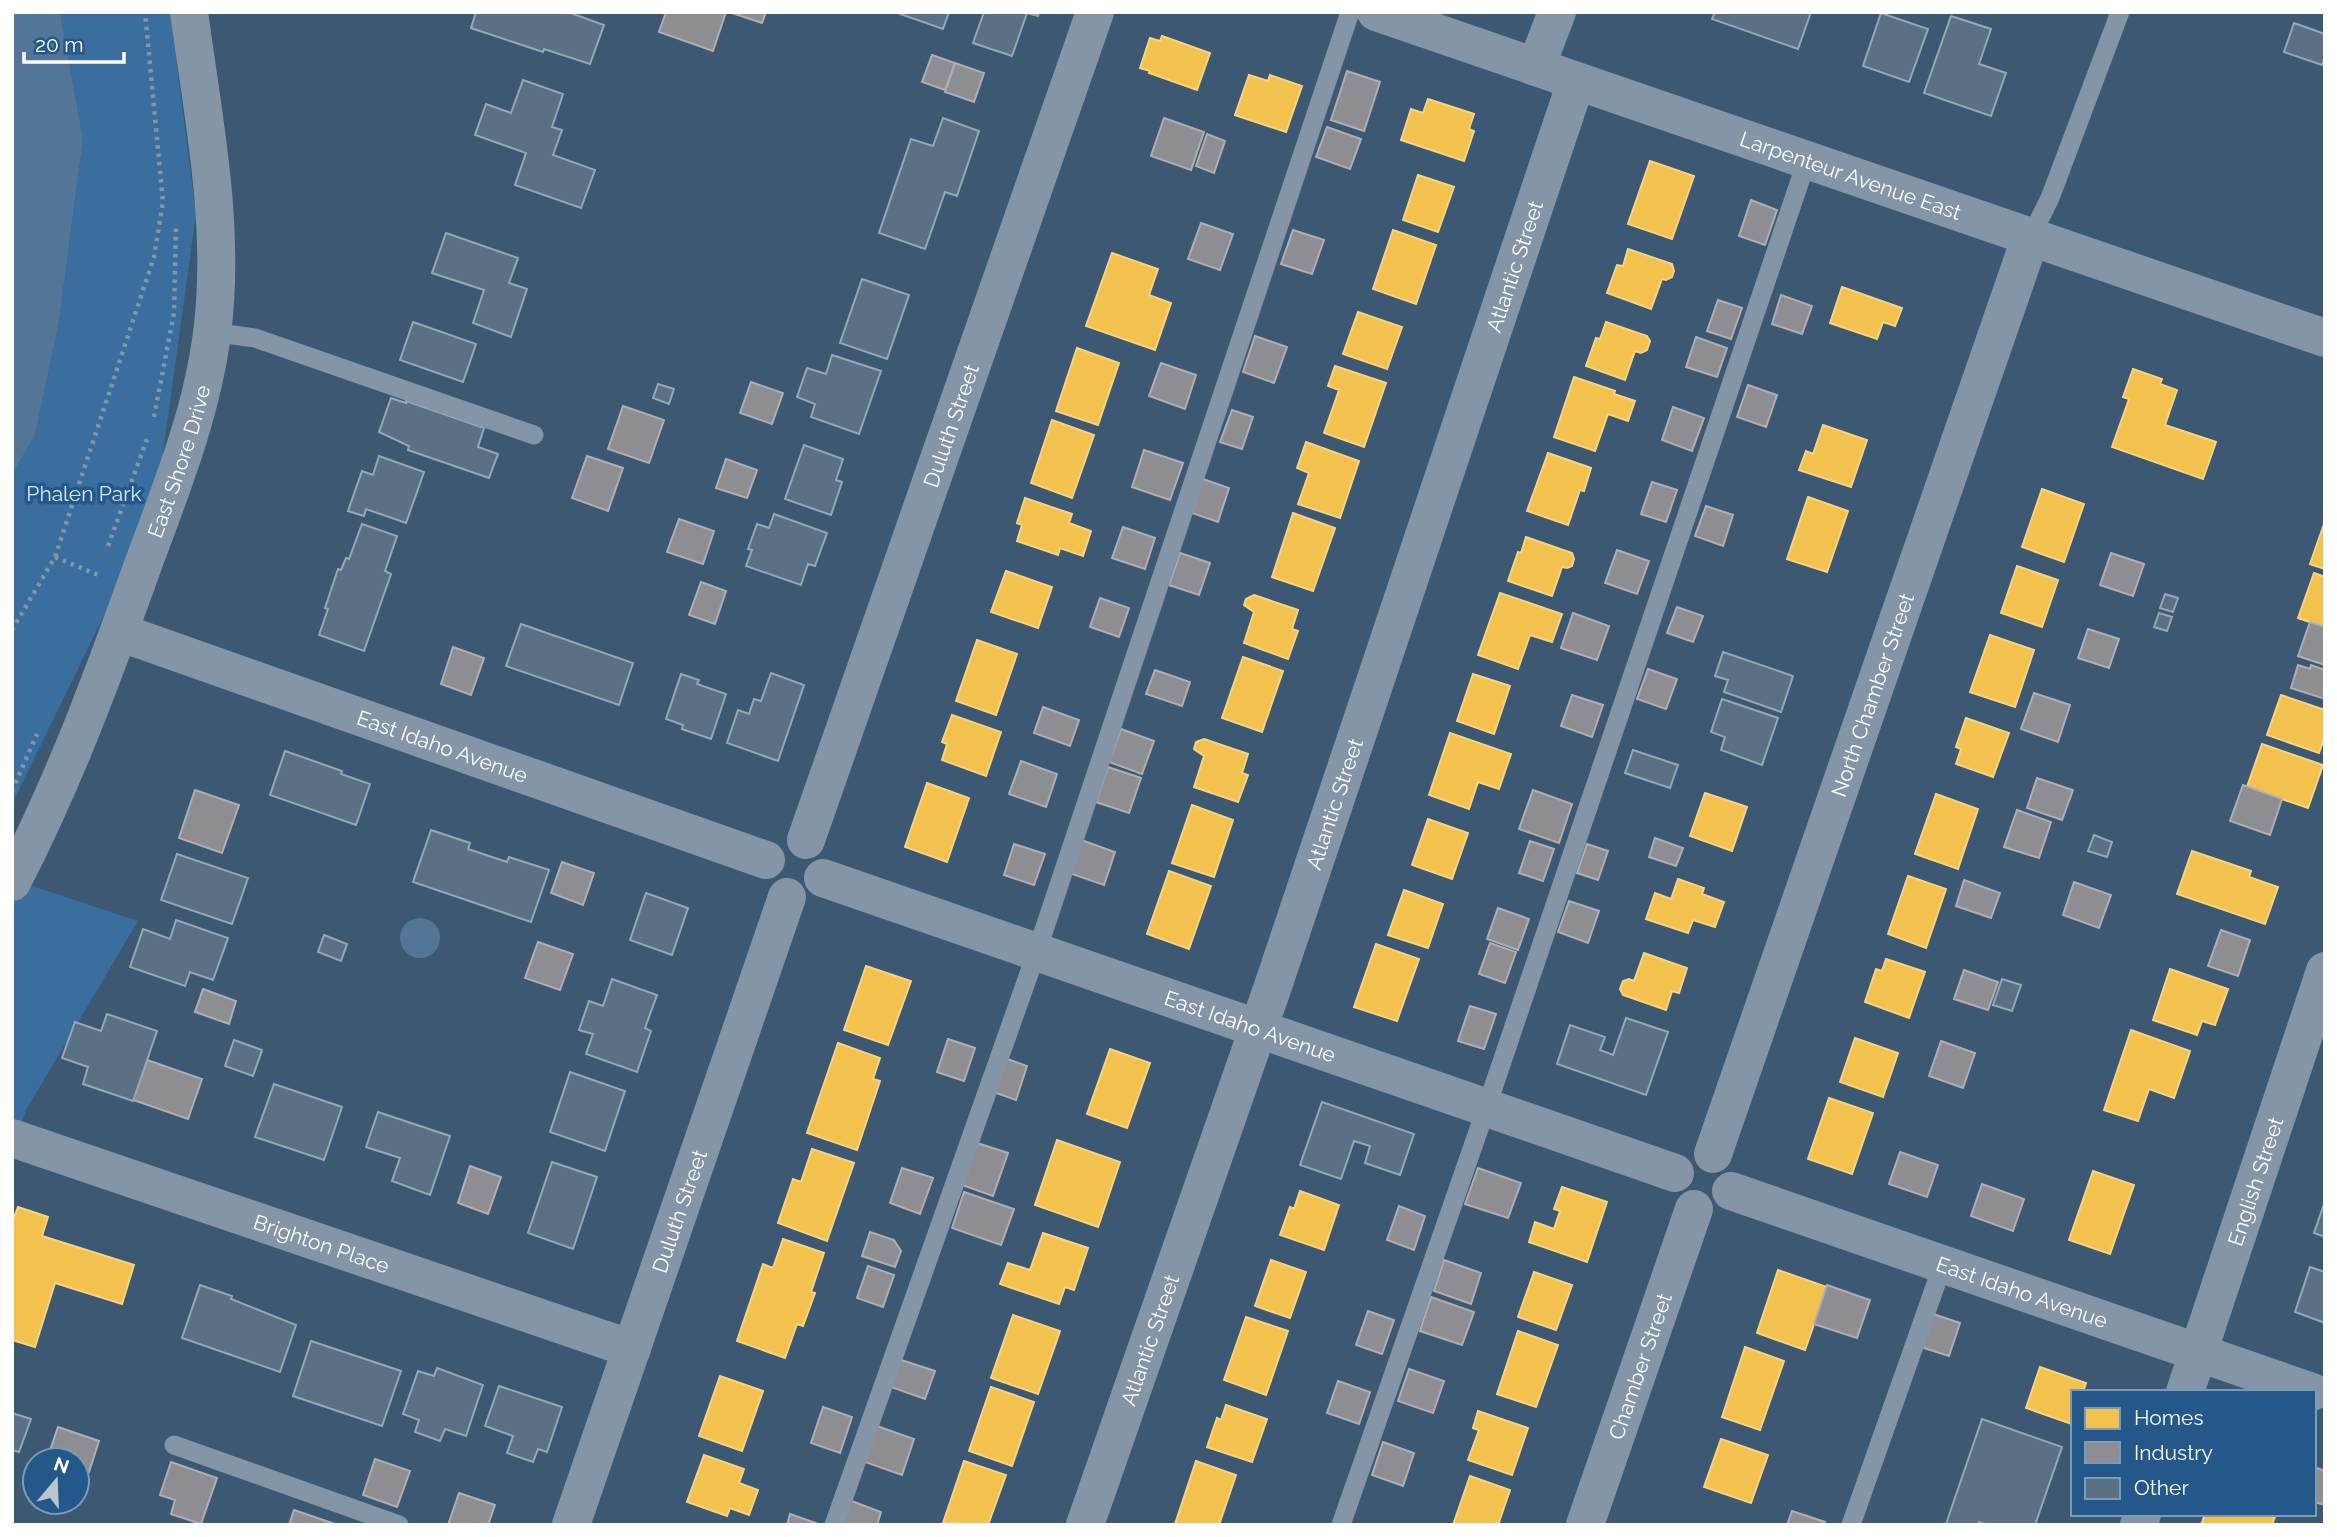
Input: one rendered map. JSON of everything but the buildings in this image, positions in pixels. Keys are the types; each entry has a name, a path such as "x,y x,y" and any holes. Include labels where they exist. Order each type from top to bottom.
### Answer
{"street":[{"name":"East Shore Drive","path":"12,883 72,757 119,632 195,415 212,332 215,243 213,199 189,12"},
{"name":"Duluth Street","path":"806,840 1095,12"},
{"name":"Larpenteur Avenue East","path":"1376,12 2325,338"},
{"path":"1536,68 1557,12"},
{"name":"Atlantic Street","path":"1085,1525 1259,1028 1576,82"},
{"name":"North Chamber Street","path":"1713,1154 2031,236"},
{"name":"East Idaho Avenue","path":"119,632 766,860"},
{"path":"796,838 806,840 814,844 824,860 823,878 813,892 796,898 787,897 779,893 767,878 766,860 778,844 796,838"},
{"name":"East Idaho Avenue","path":"823,878 1675,1173"},
{"name":"Duluth Street","path":"572,1525 787,897"},
{"name":"English Street","path":"2186,1390 2325,971"},
{"name":"Brighton Place","path":"12,1138 632,1349"},
{"path":"1694,1153 1713,1154 1728,1165 1731,1191 1720,1206 1703,1211 1694,1209 1686,1205 1675,1191 1675,1173 1686,1158 1694,1153"},
{"name":"East Idaho Avenue","path":"1731,1191 2307,1390"},
{"name":"Chamber Street","path":"1585,1525 1694,1209"}],"lane":[{"path":"834,1525 1037,951 1350,12"},
{"path":"2031,236 2050,198 2120,12"},
{"path":"1341,1525 1487,1106 1807,160"},
{"path":"212,332 255,338 534,435"},
{"path":"1851,1525 1943,1264"},
{"path":"174,1445 399,1525"}],"path":[{"path":"12,630 55,557 154,257 163,202 145,12"},
{"path":"153,422 174,313 176,220"},
{"path":"107,549 148,435"},
{"path":"55,557 98,575 93,588"},
{"path":"12,791 39,729"}],"green space":[{"name":"Phalen Park","path":"60,12 170,12 196,214 155,511 12,804 12,475 35,435 59,322 83,139"},
{"path":"12,879 138,921 26,1110 12,1151"}],"shaded area":[{"path":"12,12 60,12 83,139 59,322 35,435 12,475"},
{"path":"420,918 428,919 434,924 439,930 439,946 434,952 428,957 420,958 412,957 406,952 401,946 400,938 401,930 406,924 412,919"}]}
